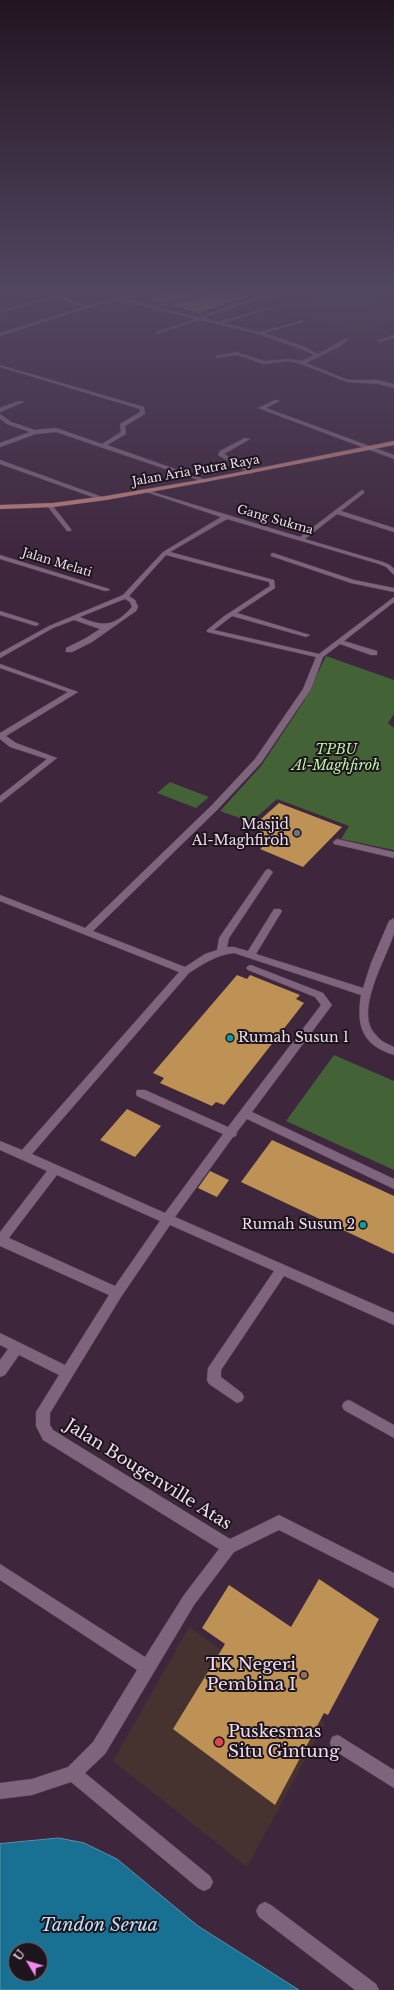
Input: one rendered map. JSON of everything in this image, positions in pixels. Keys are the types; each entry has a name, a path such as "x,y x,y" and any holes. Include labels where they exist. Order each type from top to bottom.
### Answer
{"main road":[{"name":"Jalan Aria Putra Raya","path":"0,507 29,508 50,506 148,491 206,481 394,443"}],"street":[{"path":"75,388 142,408 143,413 122,425 124,433 102,446"},
{"path":"277,401 261,408 394,458"},
{"path":"0,410 21,402"},
{"path":"0,416 9,422 35,432"},
{"path":"0,446 35,432 56,430 206,481"},
{"path":"0,438 9,442"},
{"path":"247,439 222,452 221,455 250,472"},
{"path":"0,462 102,498"},
{"name":"Gang Sukma","path":"148,491 226,517 380,563 388,566 394,573"},
{"path":"301,539 362,492"},
{"path":"50,506 69,530"},
{"path":"337,512 394,530"},
{"path":"0,656 51,627 125,596 165,553 226,517"},
{"path":"165,553 272,581 274,587 208,630 209,631 320,656"},
{"path":"273,555 353,582 394,590"},
{"name":"Jalan Melati","path":"0,557 107,590"},
{"path":"69,650 89,640 130,613 135,608 133,601 125,596"},
{"path":"87,931 215,807 258,761 307,689 320,656 394,599"},
{"path":"0,612 36,624"},
{"path":"232,614 306,635"},
{"path":"74,617 98,627 106,628"},
{"path":"338,641 374,653"},
{"path":"0,666 74,692 1,735 13,745 51,756 53,758 0,800"},
{"path":"337,842 394,854"},
{"path":"222,950 224,938 269,872"},
{"path":"0,898 186,971"},
{"path":"250,955 277,911"},
{"path":"394,921 366,993 364,1022 371,1036 378,1043 394,1050"},
{"path":"24,1156 186,971 206,956 222,950 234,950 366,993"},
{"name":"Jalan Bougenville Atas","path":"229,1547 48,1435 43,1426 43,1412 117,1293 168,1219 327,1004 319,995 251,968"},
{"path":"141,1093 232,1133"},
{"path":"245,1113 394,1184"},
{"path":"0,1145 394,1319"},
{"path":"55,1169 0,1241 117,1293"},
{"path":"236,1397 214,1380 215,1368 282,1269"},
{"path":"0,1339 67,1373"},
{"path":"0,1371 16,1348"},
{"path":"349,1406 394,1432"},
{"path":"0,1791 32,1787 73,1773 99,1748 189,1600 229,1547 279,1522 394,1581"},
{"path":"0,1571 148,1668"},
{"path":"338,1744 394,1780"},
{"path":"73,1773 204,1882"},
{"path":"265,1911 370,1990"}],"shaded area":[{"name":"Puskesmas Situ Gintung","path":"189,1627 325,1723 247,1867 113,1761"}],"green space":[{"name":"TPBU Al-Maghfiroh","path":"326,656 394,680 394,714 388,723 394,728 394,850 341,839 349,826 277,799 251,822 220,811 261,766 304,701"},
{"path":"170,782 209,797 196,808 157,793"},
{"path":"334,1055 394,1081 394,1170 286,1121"}],"water":[{"name":"Tandon Serua","path":"59,1838 84,1843 117,1859 198,1926 299,1990 0,1990 0,1844"}],"building":[{"name":"Masjid Al-Maghfiroh","path":"279,803 342,827 303,867 260,849 269,841 255,835 260,831 252,827"},
{"name":"Rumah Susun 1","path":"237,975 247,979 250,975 300,995 296,999 304,1003 224,1105 216,1102 212,1106 160,1083 164,1078 153,1073"},
{"path":"127,1109 161,1126 135,1157 100,1140"},
{"name":"Rumah Susun 2","path":"272,1140 394,1196 394,1254 241,1182"},
{"path":"210,1171 229,1180 217,1197 198,1188"},
{"path":"319,1579 379,1619 328,1715 324,1713 275,1805 173,1729 225,1644 202,1628 229,1585 291,1627"}],"place":[{"name":"Masjid Al-Maghfiroh","path":"297,833"},
{"name":"Rumah Susun 1","path":"230,1038"},
{"name":"Rumah Susun 2","path":"363,1225"},
{"name":"TK Negeri Pembina I","path":"304,1675"},
{"name":"Puskesmas Situ Gintung","path":"219,1742"}]}
